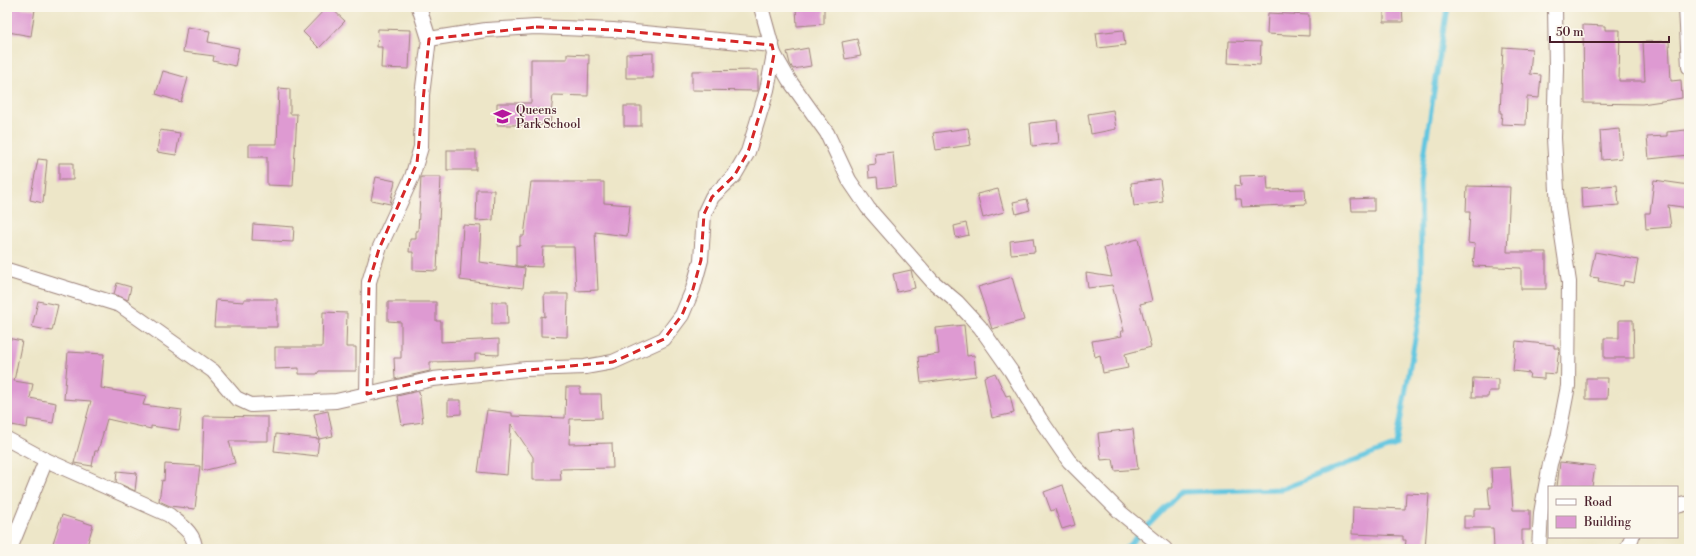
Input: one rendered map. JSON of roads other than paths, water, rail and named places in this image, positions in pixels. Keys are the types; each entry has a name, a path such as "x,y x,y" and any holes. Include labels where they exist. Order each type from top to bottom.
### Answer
{"street":[{"path":"367,394 369,282 379,249 417,163 420,147 422,94 429,39 419,7"},
{"path":"761,7 773,49 789,80 827,133 849,180 868,208 932,281 957,302 980,328 1011,371 1068,461 1121,513 1165,549"},
{"path":"1539,549 1541,513 1550,464 1558,438 1568,386 1569,282 1558,208 1554,138 1556,69 1555,7"},
{"path":"1686,7 1689,67"},
{"path":"429,39 486,30 536,27 613,30 773,49"},
{"path":"7,270 120,305 213,370 236,398 251,405 336,401 433,379 526,369 585,367 613,362 664,339 682,315 693,289 701,260 704,214 712,197 734,176 748,152 767,90 773,49"},
{"path":"7,439 46,460 169,515 186,529 195,540 195,549"},
{"path":"10,549 46,460"},
{"path":"1678,506 1689,503"},
{"path":"1626,549 1632,538"}],"waterway":[{"path":"1125,549 1181,492 1282,489 1396,445 1422,300 1420,182 1447,7"}],"place":[{"name":"Queens Park School","path":"503,117"}]}
